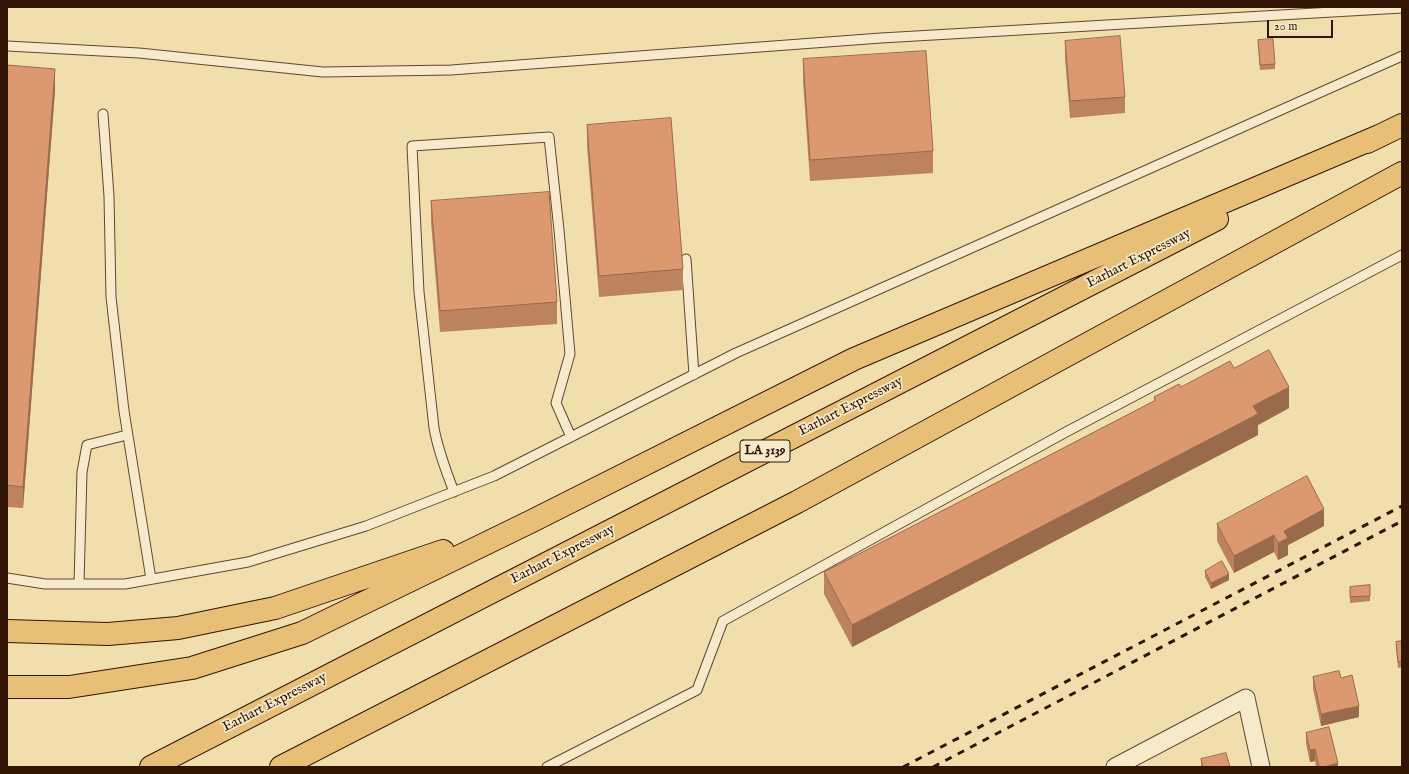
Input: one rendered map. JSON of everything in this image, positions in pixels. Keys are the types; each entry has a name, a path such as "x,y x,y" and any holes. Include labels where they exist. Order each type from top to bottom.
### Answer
{"highway":[{"name":"Earhart Expressway","path":"151,767 1402,125"},
{"path":"7,687 69,687 192,668 302,633 530,522 854,359 1379,136"},
{"path":"281,767 797,502 1399,175"},
{"path":"7,630 108,634 178,628 275,608 530,522"}],"street":[{"path":"1115,767 1246,698 1261,767"}],"lane":[{"path":"7,46 139,53 323,72 451,70 881,38 1402,8"},
{"path":"7,578 45,584 125,584 248,562 366,526 494,476 736,353 1402,56"},
{"path":"103,114 109,196 111,297 127,435 151,579"},
{"path":"454,492 436,443 434,428 419,292 412,146 549,137 570,354 556,403 571,437"},
{"path":"548,767 697,690 723,621 1066,432 1402,255"},
{"path":"686,259 694,375"},
{"path":"79,584 82,472 86,445 127,435"}],"building":[{"path":"1120,36 1125,97 1070,101 1065,41"},
{"path":"1273,39 1275,64 1260,65 1258,40"},
{"path":"926,51 933,151 810,160 803,59"},
{"path":"7,65 55,69 23,487 7,485"},
{"path":"671,118 683,269 599,276 587,125"},
{"path":"549,192 557,302 440,311 431,201"},
{"path":"1269,350 1289,387 1253,406 1258,414 852,625 824,572 1156,400 1154,397 1179,384 1181,387 1230,361 1234,368"},
{"path":"1307,476 1324,509 1284,531 1288,538 1278,543 1274,535 1234,556 1217,524"},
{"path":"1222,561 1229,574 1211,583 1205,571"},
{"path":"1370,585 1370,596 1350,597 1350,587"},
{"path":"1402,641 1402,661 1398,662 1396,642"},
{"path":"1339,671 1341,678 1352,675 1359,706 1321,714 1313,677"},
{"path":"1329,727 1338,763 1319,767 1315,749 1310,750 1306,733"},
{"path":"1226,753 1230,767 1203,767 1201,759"}],"railway":[{"path":"903,767 1402,506"},
{"path":"933,767 1402,521"}]}
